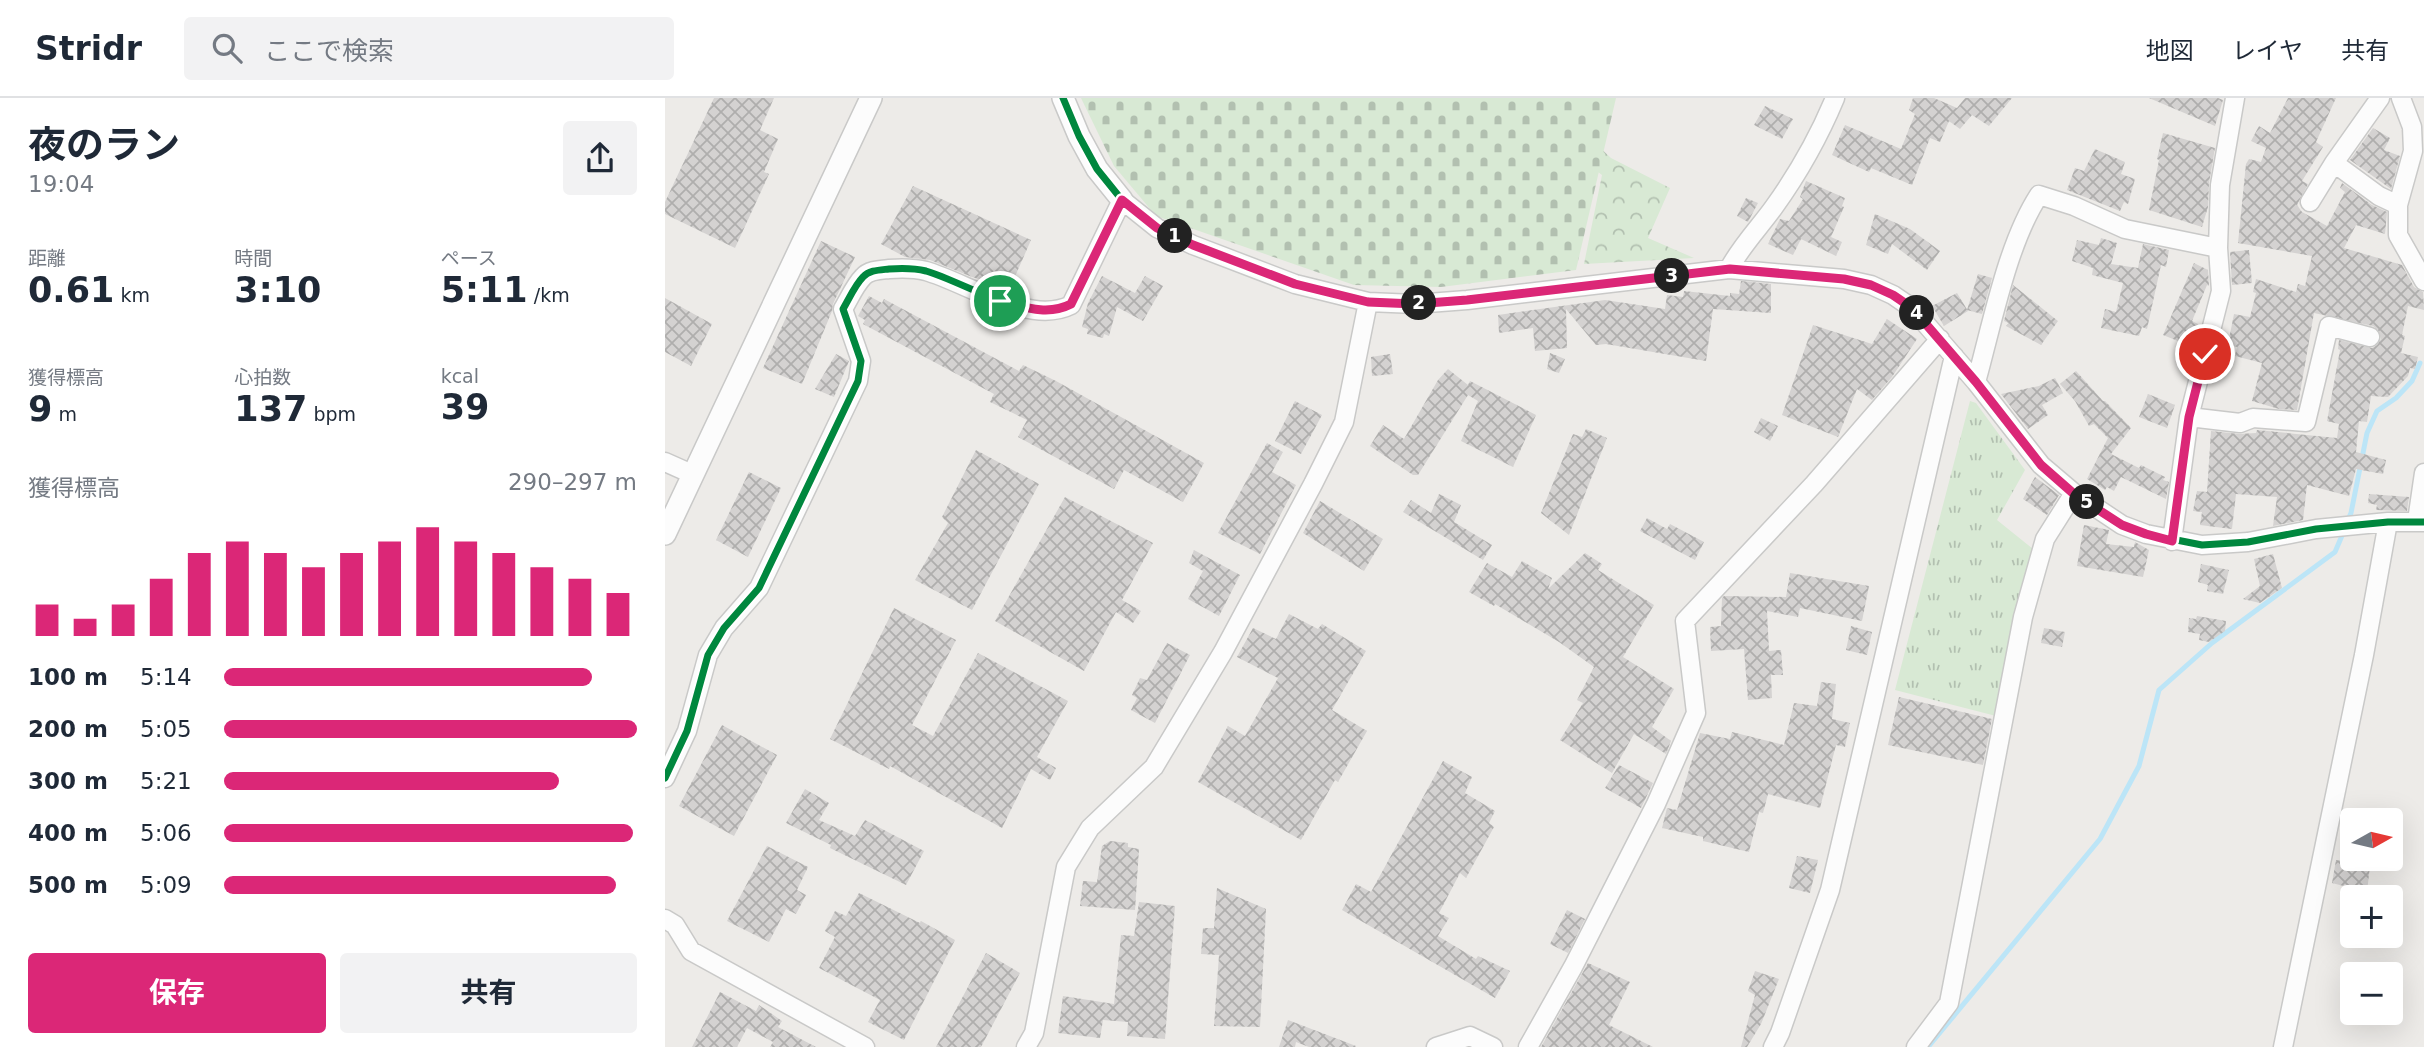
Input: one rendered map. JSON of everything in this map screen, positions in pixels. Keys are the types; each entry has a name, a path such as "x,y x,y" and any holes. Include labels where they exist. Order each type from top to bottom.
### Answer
{"street":[{"path":"665,534 871,98"},
{"path":"1063,98 1097,169 1122,200 1157,228 1193,245 1295,284 1368,302 1415,304 1467,300 1730,269 1844,279 1871,285 1912,308 1976,382 2041,465 2074,494 2122,525 2146,534 2202,545 2333,527 2421,522 2424,474"},
{"path":"1730,269 1736,256 1776,205 1825,122 1835,98"},
{"path":"2172,541 2189,417 2221,291 2218,248 2220,185 2235,98"},
{"path":"2310,202 2380,98"},
{"path":"2401,98 2411,127 2413,150 2398,205 2398,235 2424,281"},
{"path":"2334,163 2379,196 2398,205"},
{"path":"1976,382 2013,251 2029,211 2039,195 2074,206 2125,229 2218,248"},
{"path":"665,778 687,731 708,655 724,628 759,588 858,381 861,361 843,309 864,276 877,270 906,267 926,271 1000,301 1040,310 1060,310 1071,304 1122,200"},
{"path":"1027,1047 1034,1033 1066,867 1090,828 1154,767 1223,652 1318,475 1344,422 1368,302"},
{"path":"2189,417 2240,423 2253,418 2306,422 2329,326 2370,337"},
{"path":"1528,1047 1573,967 1656,804 1696,713 1685,621 1814,484 1940,339"},
{"path":"1773,1047 1830,890 1954,356"},
{"path":"665,462 692,474"},
{"path":"1916,1047 1949,1003 2024,617 2045,539 2074,494"},
{"path":"2283,1047 2364,655 2388,522"},
{"path":"665,919 675,925 691,951 846,1042 865,1047"},
{"path":"1436,1047 1470,1037 1493,1047"}],"green space":[{"path":"1081,98 1616,98 1576,270 1441,287 1354,285 1156,216 1114,166"},
{"path":"1597,145 1611,158 1670,188 1648,238 1694,258 1584,264 1602,175 1586,163"},
{"path":"1970,401 1976,403 2025,470 1997,520 2033,549 1996,716 1895,690"}],"building":[{"path":"714,98 774,98 760,130 778,139 764,172 769,174 735,248 665,214 665,202"},
{"path":"1913,98 1934,98 1957,108 1965,98 2012,98 1989,126 1972,115 1960,129 1949,121 1940,142 1930,138 1912,185 1871,168 1869,172 1832,155 1845,125 1901,149 1915,114 1909,110"},
{"path":"2149,98 2218,98 2223,100 2215,126"},
{"path":"2288,98 2336,98 2316,142 2323,147 2302,181 2308,184 2297,205 2302,212 2327,226 2345,192 2340,188 2342,183 2372,205 2387,212 2385,234 2356,225 2344,248 2402,265 2414,287 2423,292 2424,310 2408,306 2402,335 2405,336 2401,353 2418,357 2415,369 2410,368 2408,376 2388,397 2371,396 2367,422 2359,421 2356,452 2386,460 2383,474 2356,469 2349,496 2307,485 2303,520 2273,526 2277,497 2236,494 2232,529 2200,525 2202,512 2193,511 2197,491 2207,492 2211,431 2239,434 2256,433 2257,430 2337,438 2339,424 2327,421 2340,350 2339,340 2372,348 2381,339 2378,330 2373,326 2314,313 2297,410 2279,409 2252,401 2262,363 2235,356 2237,347 2228,344 2234,314 2250,317 2256,293 2253,292 2256,279 2296,292 2298,284 2305,286 2312,256 2238,243 2246,164 2249,159 2261,162 2266,148 2251,141 2259,126 2270,133"},
{"path":"1765,106 1793,119 1782,139 1754,125"},
{"path":"2373,128 2390,138 2384,150 2400,156 2391,189 2350,160"},
{"path":"2163,133 2215,148 2208,207 2202,227 2149,210"},
{"path":"2095,149 2125,162 2121,174 2135,179 2128,204 2124,202 2120,211 2067,190 2075,168 2084,171"},
{"path":"1806,181 1845,198 1831,237 1842,242 1836,256 1801,239 1793,255 1768,244 1780,219 1789,221 1803,199 1800,197"},
{"path":"913,186 1031,240 1010,288 972,277 930,260 905,257 881,244"},
{"path":"1746,198 1758,203 1748,222 1737,216"},
{"path":"1875,214 1910,229 1940,251 1927,270 1892,244 1888,254 1866,245"},
{"path":"2101,238 2117,243 2111,264 2138,268 2143,244 2169,250 2166,267 2161,265 2147,329 2142,327 2139,336 2101,328 2105,309 2116,312 2123,283 2092,275 2093,268 2072,261 2077,240 2099,245"},
{"path":"821,241 855,257 833,304 802,384 763,368"},
{"path":"2249,250 2252,283 2232,285 2230,252"},
{"path":"2194,263 2208,270 2209,286 2207,285 2192,321 2198,324 2188,345 2163,335"},
{"path":"1978,274 1992,278 1982,314 1967,310"},
{"path":"1102,276 1135,293 1145,276 1163,286 1143,321 1117,307 1109,336 1104,334 1103,338 1087,334 1088,329 1082,327 1088,303"},
{"path":"1741,281 1771,284 1771,313 1713,309 1706,361 1606,344 1596,345 1566,309 1567,348 1535,351 1533,328 1499,333 1498,315 1605,300 1665,309 1667,295 1683,297 1684,291 1730,296 1730,293 1739,294"},
{"path":"2013,285 2058,321 2041,345 2006,326 2009,323 2004,321"},
{"path":"1957,293 1968,311 1944,326 1932,306"},
{"path":"869,296 882,303 884,299 1019,371 1023,365 1056,381 1204,463 1183,502 1124,470 1114,489 1018,437 1027,420 990,402 994,394 863,324 865,320 858,316"},
{"path":"665,298 712,324 691,366 665,352"},
{"path":"1887,319 1917,339 1892,377 1872,400 1857,389 1838,437 1782,415 1813,325 1872,344"},
{"path":"1550,353 1565,359 1559,373 1547,369"},
{"path":"836,354 849,361 834,397 815,389"},
{"path":"1390,354 1393,374 1372,376 1371,357"},
{"path":"1448,369 1468,385 1470,381 1536,415 1513,467 1461,441 1478,401 1468,395 1418,475 1413,475 1370,446 1383,425 1404,439 1438,380"},
{"path":"2076,371 2131,428 2111,454 2165,477 2163,480 2169,482 2166,499 2121,477 2114,491 2107,487 2105,490 2087,479 2108,438 2094,424 2089,426 2075,401 2060,384"},
{"path":"2055,378 2063,393 2042,405 2048,415 2028,429 2001,394 2039,386"},
{"path":"2148,394 2175,405 2167,428 2139,417"},
{"path":"1295,401 1322,415 1301,454 1275,441"},
{"path":"1761,418 1778,426 1770,441 1754,432"},
{"path":"1586,429 1607,438 1569,535 1541,513 1573,434 1582,437"},
{"path":"1267,443 1283,452 1272,472 1296,485 1260,554 1218,533"},
{"path":"976,450 1039,484 972,610 915,580 948,523 942,517"},
{"path":"749,472 781,488 748,557 716,540"},
{"path":"2035,477 2059,495 2047,515 2023,499"},
{"path":"1439,494 1461,505 1454,522 1492,545 1483,560 1403,512 1411,500 1431,513"},
{"path":"2369,494 2409,497 2407,511 2376,510 2377,505 2368,503"},
{"path":"1065,497 1153,543 1122,600 1141,611 1133,623 1116,612 1084,671 995,621"},
{"path":"1320,501 1383,539 1364,571 1303,533"},
{"path":"1647,518 1667,529 1670,524 1704,542 1695,560 1640,531"},
{"path":"2084,525 2109,530 2106,544 2134,547 2135,542 2149,550 2143,577 2077,566"},
{"path":"1194,550 1240,575 1219,616 1188,599 1203,571 1189,563"},
{"path":"1585,553 1602,564 1598,570 1654,605 1623,657 1674,689 1652,727 1671,741 1666,754 1634,734 1612,773 1560,740 1583,703 1577,700 1594,667 1559,642 1495,604 1494,606 1469,592 1487,563 1512,577 1522,561 1552,578 1548,589"},
{"path":"2273,554 2282,588 2260,603 2243,599 2260,586 2254,559"},
{"path":"2201,564 2229,570 2223,594 2207,591 2208,585 2198,582"},
{"path":"1790,573 1869,586 1862,621 1800,608 1798,617 1767,611 1769,651 1781,650 1783,675 1771,675 1772,698 1748,700 1744,649 1711,651 1710,627 1721,626 1724,596 1786,597"},
{"path":"894,608 956,640 912,725 933,736 978,653 1068,701 1037,757 1056,768 1050,780 1031,769 1002,828 890,766 889,769 830,739"},
{"path":"1289,614 1318,629 1322,624 1366,651 1332,710 1367,731 1301,840 1198,782 1228,726 1245,736 1278,678 1237,657 1253,628 1276,639"},
{"path":"2197,616 2226,621 2225,631 2209,642 2199,640 2200,634 2188,632 2189,618 2196,619"},
{"path":"1851,626 1872,632 1867,655 1846,650"},
{"path":"2044,628 2065,632 2062,647 2041,643"},
{"path":"1167,643 1190,655 1155,723 1131,710 1137,698 1132,695 1140,678 1147,680"},
{"path":"1821,682 1836,684 1832,719 1850,723 1845,747 1836,745 1820,808 1768,794 1763,813 1759,812 1749,852 1703,841 1703,837 1662,828 1667,808 1677,810 1700,733 1730,739 1732,732 1784,745 1794,703 1817,706"},
{"path":"1899,697 1992,719 1983,765 1888,745"},
{"path":"722,725 777,755 734,836 679,806"},
{"path":"1443,761 1472,777 1465,793 1495,811 1489,823 1494,827 1466,878 1460,873 1439,913 1449,918 1438,936 1476,959 1478,956 1510,971 1495,998 1342,910 1356,884 1371,892"},
{"path":"1619,765 1653,783 1641,808 1605,788"},
{"path":"805,789 829,803 819,820 855,836 865,820 924,851 906,885 786,823"},
{"path":"1110,841 1128,843 1128,847 1139,849 1135,910 1080,906 1083,881 1097,882 1102,846"},
{"path":"767,846 808,867 797,890 806,895 796,914 786,909 769,942 727,921"},
{"path":"1797,856 1818,860 1810,893 1789,888"},
{"path":"2336,860 2340,861 2340,872 2369,872 2368,885 2332,883"},
{"path":"1217,888 1266,909 1260,1027 1214,1026 1219,955 1201,954 1203,928 1214,928"},
{"path":"859,893 920,923 921,921 955,940 904,1040 868,1022 880,1000 819,968 835,937 825,931 835,911 846,916"},
{"path":"1139,902 1175,906 1165,1039 1127,1036 1128,1022 1103,1020 1100,1038 1058,1033 1063,996 1114,1004 1121,935 1134,936"},
{"path":"1567,910 1585,919 1568,953 1550,944"},
{"path":"986,953 1020,973 981,1047 936,1047"},
{"path":"1588,963 1630,982 1609,1025 1653,1047 1541,1047"},
{"path":"1755,971 1779,979 1761,1024 1747,1047 1741,1047 1755,995 1748,991"},
{"path":"720,992 756,1011 759,1005 782,1021 778,1027 816,1047 770,1047 773,1042 747,1028 737,1047 692,1047"},
{"path":"1288,1020 1356,1046 1309,1047 1296,1042 1295,1047 1279,1047"}],"waterway":[{"path":"2347,522 2367,433 2377,411 2396,398 2412,381 2420,363"},
{"path":"1928,1047 2100,839 2139,766 2159,690 2212,643 2335,552 2344,531"}],"cycle path":[{"path":"1063,98 1097,169 1122,200 1157,228 1193,245 1295,284 1368,302 1415,304 1729,269 1844,279 1871,285 1912,308 1976,382 2041,465 2074,493 2122,525 2146,534 2202,545 2248,542 2316,529 2388,522 2424,522"},
{"path":"665,778 687,731 708,655 724,628 759,588 858,381 861,361 843,309 860,280 875,271 917,269 1018,307 1055,310 1071,305 1122,200"}],"route":[{"path":"1000,301 1040,310 1060,310 1071,304 1122,200 1157,228 1193,245 1295,284 1368,302 1415,304 1467,300 1730,269 1844,279 1871,285 1912,308 1976,382 2041,465 2074,494 2122,525 2172,541 2189,417 2205,354"}]}
